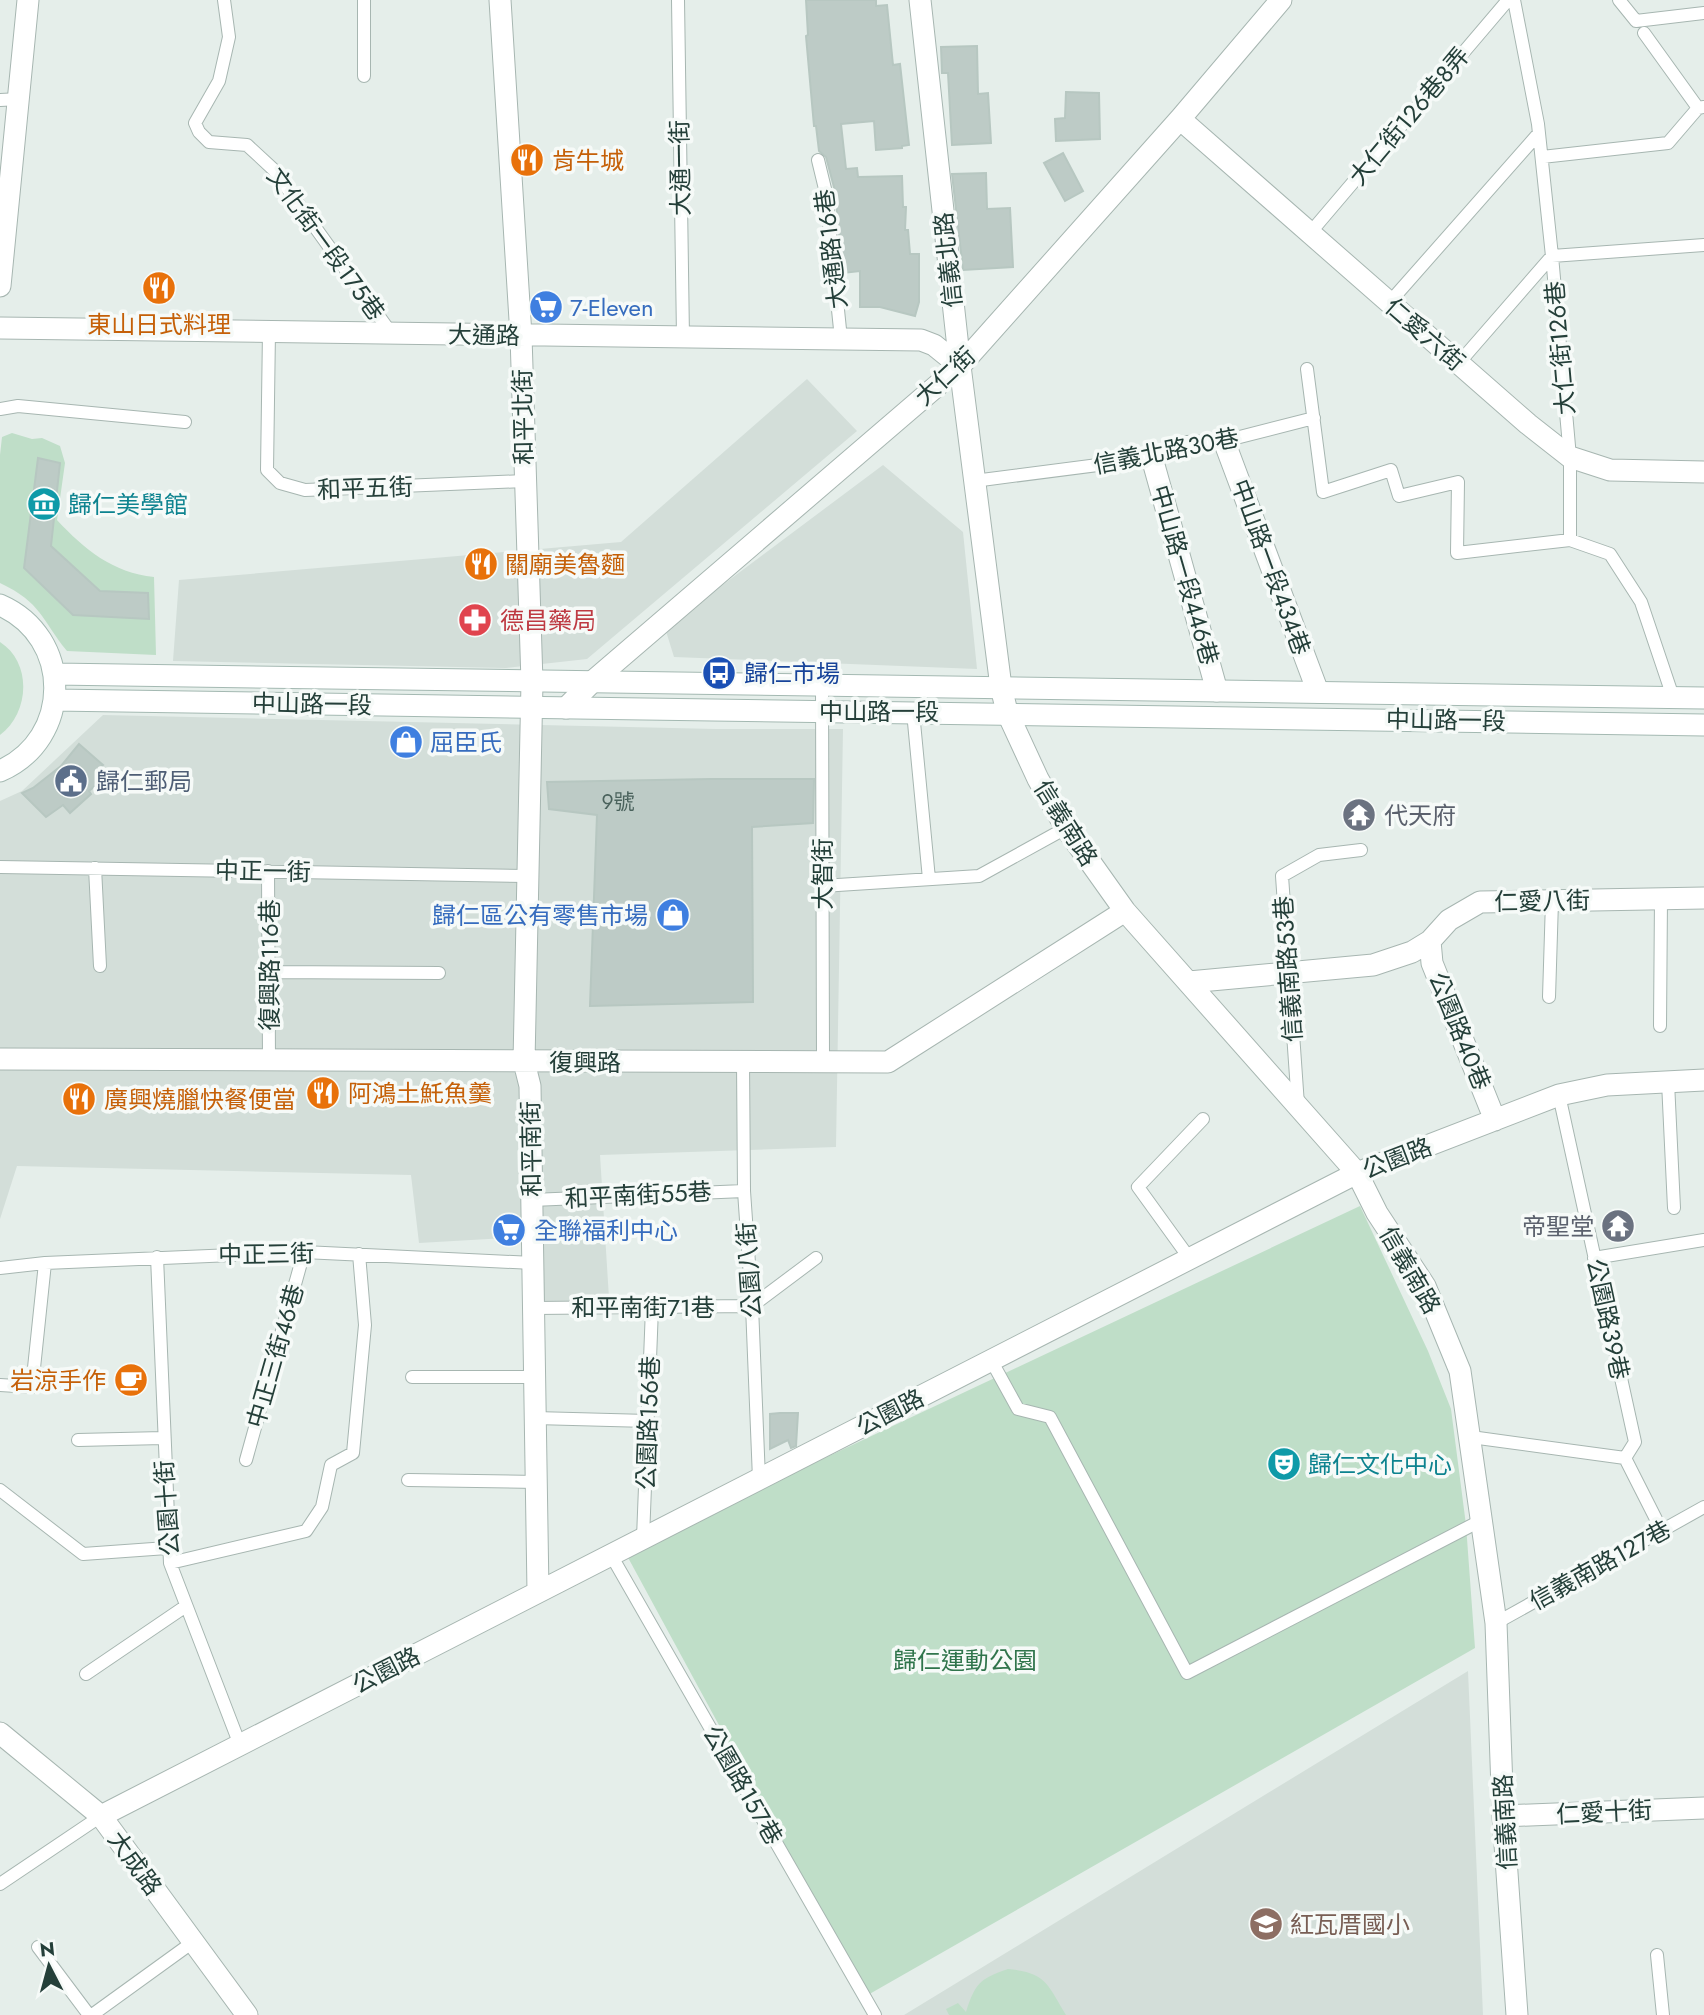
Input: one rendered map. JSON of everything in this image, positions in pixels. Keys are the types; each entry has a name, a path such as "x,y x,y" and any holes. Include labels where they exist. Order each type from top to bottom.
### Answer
{"street":[{"path":"0,286 10,99 28,0"},
{"name":"和平北街","path":"500,0 521,336 531,708"},
{"name":"信義北路","path":"920,0 960,366 1001,687"},
{"name":"大仁街","path":"566,708 592,682 960,366 1181,119 1281,0"},
{"name":"仁愛六街","path":"1181,119 1528,424 1570,457 1610,470 1704,472"},
{"name":"大通路","path":"0,328 921,340 934,345 960,366"},
{"name":"中山路一段434巷","path":"1224,441 1318,692"},
{"name":"中山路一段446巷","path":"1152,458 1217,691"},
{"path":"0,605 17,614 35,631 55,674 54,700 49,720 39,738 26,754 0,771"},
{"name":"中山路一段","path":"55,674 1704,698"},
{"name":"信義南路","path":"1001,687 1007,712 1038,779 1066,828 1125,911 1357,1173 1377,1213 1424,1286 1460,1371 1496,1623 1503,1816 1517,2015"},
{"name":"中山路一段","path":"54,700 1007,712 1704,725"},
{"name":"和平南街","path":"531,708 524,1062 530,1086 538,1591"},
{"name":"仁愛八街","path":"1189,982 1373,965 1412,952 1430,940 1449,920 1480,902 1704,898"},
{"name":"復興路","path":"0,1059 888,1062 1125,911"},
{"name":"公園路40巷","path":"1430,940 1432,963 1495,1119"},
{"name":"公園路","path":"101,1816 1357,1173 1559,1095 1606,1085 1704,1080"},
{"name":"大成路","path":"0,1732 101,1816 247,2015"},
{"name":"仁愛十街","path":"1503,1816 1704,1808"}],"lane":[{"name":"文化街一段175巷","path":"224,0 229,37 219,81 195,123 199,132 209,142 247,145 274,170 391,333"},
{"path":"364,0 364,76"},
{"name":"大通一街","path":"678,0 682,337"},
{"name":"大仁街126巷8弄","path":"1310,233 1508,0"},
{"name":"大仁街126巷","path":"1514,0 1542,157 1570,457 1570,540"},
{"path":"1619,0 1636,20 1704,13"},
{"path":"1542,157 1668,144 1701,107 1644,33"},
{"path":"1389,303 1539,133"},
{"name":"大通路16巷","path":"818,160 826,192 841,339"},
{"path":"1458,363 1552,256 1704,245"},
{"name":"和平五街","path":"269,331 267,470 280,483 305,490 524,481"},
{"path":"1307,369 1323,492 1391,471 1399,496 1458,482 1457,553 1570,540 1610,554 1641,601 1674,697"},
{"path":"0,409 18,406 185,422"},
{"name":"信義北路30巷","path":"974,481 1152,458 1186,442 1224,441 1314,418"},
{"name":"大智街","path":"821,685 823,1062"},
{"path":"913,712 929,879"},
{"path":"822,886 979,876 1066,828"},
{"name":"信義南路53巷","path":"1298,1105 1282,876 1318,855 1360,850"},
{"name":"中正一街","path":"0,867 527,876"},
{"path":"95,868 100,966"},
{"name":"復興路116巷","path":"268,871 269,1060"},
{"path":"1660,1026 1661,898"},
{"path":"1549,997 1552,901"},
{"path":"269,972 439,973"},
{"name":"公園八街","path":"743,1062 744,1191 759,1479"},
{"path":"1668,1082 1674,1208"},
{"name":"公園路39巷","path":"1559,1095 1635,1442 1625,1458"},
{"path":"1189,1259 1138,1187 1203,1119"},
{"name":"和平南街55巷","path":"532,1200 744,1191"},
{"path":"1594,1257 1704,1240"},
{"name":"中正三街","path":"0,1268 157,1257 304,1252 533,1263"},
{"name":"中正三街46巷","path":"246,1460 304,1252"},
{"path":"170,1563 306,1531 322,1507 331,1465 353,1453 365,1325 359,1254"},
{"name":"公園十街","path":"157,1257 167,1548 170,1563 240,1745"},
{"path":"752,1306 817,1258"},
{"path":"0,1385 32,1387 45,1263"},
{"name":"和平南街71巷","path":"534,1308 752,1306"},
{"name":"公園路156巷","path":"643,1538 652,1308"},
{"path":"991,1360 1018,1409 1050,1417 1187,1673 1482,1520"},
{"path":"412,1377 535,1377"},
{"path":"535,1418 648,1421"},
{"path":"1471,1437 1625,1458 1662,1531"},
{"path":"78,1440 163,1438"},
{"path":"408,1480 537,1482"},
{"path":"0,1490 83,1555 167,1548"},
{"name":"信義南路127巷","path":"1496,1623 1704,1507"},
{"name":"公園路157巷","path":"611,1555 875,2015"},
{"path":"86,1674 186,1606"},
{"path":"0,1884 101,1816"},
{"path":"38,1947 90,2015 193,1942"},
{"path":"1657,1955 1663,2015"}],"shaded area":[{"path":"807,379 857,431 587,659 506,668 173,661 179,580 621,542"},
{"path":"883,465 963,532 977,669 674,657 665,628"},
{"path":"103,715 716,729 843,729 836,1147 600,1155 609,1298 543,1305 543,1236 419,1243 411,1175 17,1166 0,1219 0,801 22,791"},
{"name":"紅瓦厝國小","path":"1468,1671 1483,2015 904,2015"}],"green space":[{"path":"12,433 32,439 42,438 60,446 65,463 57,520 67,531 112,565 139,575 154,577 156,655 67,651 33,605 0,583 0,455 2,437"},
{"path":"0,642 11,651 18,662 23,688 17,715 0,735"},
{"name":"歸仁運動公園","path":"1360,1206 1428,1351 1451,1409 1466,1525 1475,1648 866,1996 625,1552"},
{"path":"1008,1969 1038,1977 1054,1995 1066,2015 949,2015 946,2009 958,2003 966,2012 972,1995 980,1984 990,1976"}],"building":[{"path":"806,0 876,0 876,6 887,5 893,65 900,64 909,145 876,150 874,121 841,124 846,169 857,168 858,177 902,176 903,207 906,207 905,230 908,230 910,254 919,254 919,302 915,316 880,307 860,307 860,271 843,273 835,191 826,157 819,151 814,126 806,36"},
{"path":"977,46 978,94 988,93 991,143 952,145 948,73 942,73 941,47"},
{"path":"1066,92 1099,93 1100,139 1056,141 1055,119 1065,118"},
{"path":"1063,153 1083,191 1065,201 1044,163"},
{"path":"986,173 987,209 1010,208 1013,267 963,270 952,174"},
{"name":"歸仁美學館","path":"38,458 60,463 51,546 100,591 148,593 149,619 73,615 24,568"},
{"name":"歸仁郵局","path":"79,744 103,765 95,771 102,780 70,813 63,805 46,817 22,793 33,788 61,766"},
{"name":"歸仁區公有零售市場","path":"814,779 813,823 752,827 753,1002 590,1006 597,815 549,809 547,782"},
{"path":"798,1413 796,1446 791,1448 788,1440 770,1449 770,1414"}],"place":[{"name":"肯牛城","path":"527,160"},
{"name":"東山日式料理","path":"159,288"},
{"name":"7-Eleven","path":"546,307"},
{"name":"歸仁美學館","path":"44,504"},
{"name":"關廟美魯麵","path":"481,564"},
{"name":"德昌藥局","path":"475,620"},
{"name":"歸仁市場","path":"719,673"},
{"name":"屈臣氏","path":"406,742"},
{"name":"歸仁郵局","path":"71,781"},
{"name":"代天府","path":"1359,815"},
{"name":"歸仁區公有零售市場","path":"673,915"},
{"name":"阿鴻土魠魚羹","path":"323,1093"},
{"name":"廣興燒臘快餐便當","path":"79,1099"},
{"name":"帝聖堂","path":"1618,1226"},
{"name":"全聯福利中心","path":"509,1230"},
{"name":"岩涼手作","path":"131,1380"},
{"name":"歸仁文化中心","path":"1284,1464"},
{"name":"紅瓦厝國小","path":"1266,1924"}]}
